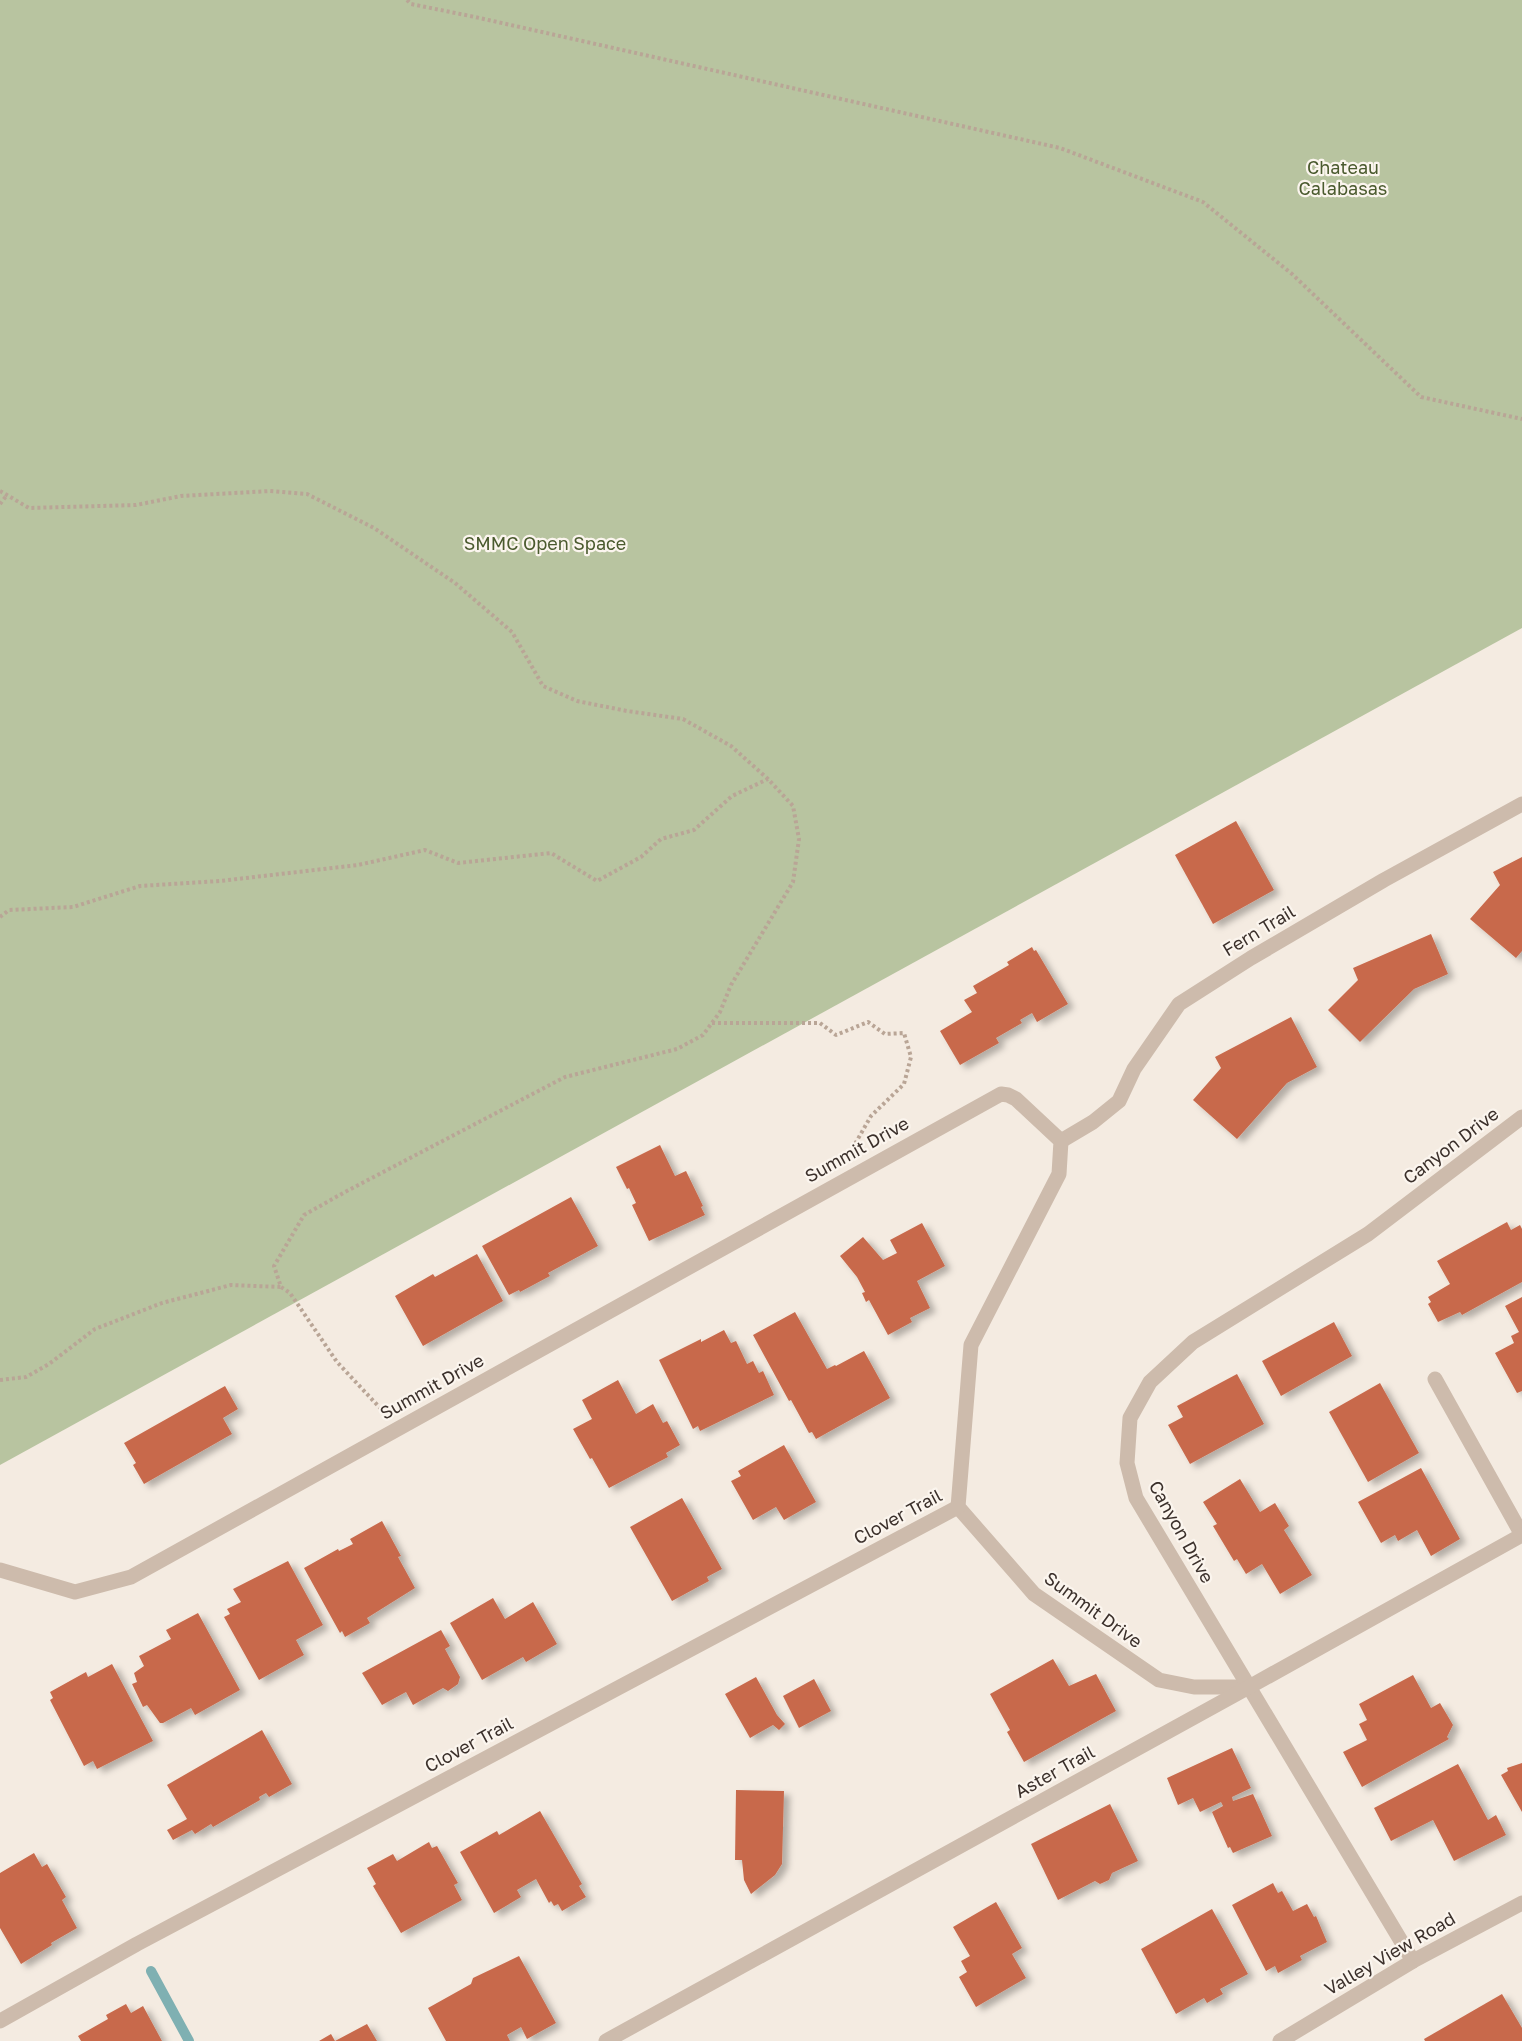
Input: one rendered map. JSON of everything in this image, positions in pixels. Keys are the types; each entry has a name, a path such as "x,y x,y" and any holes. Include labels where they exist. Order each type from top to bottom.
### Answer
{"street":[{"name":"Fern Trail","path":"1061,1141 1093,1122 1119,1101 1134,1068 1179,1004 1251,958 1384,880 1522,804"},
{"name":"Summit Drive","path":"0,1570 75,1592 131,1577 1001,1094 1016,1099 1061,1141"},
{"name":"Canyon Drive","path":"1413,1961 1136,1498 1127,1463 1130,1418 1150,1382 1193,1342 1368,1234 1522,1117"},
{"path":"958,1507 971,1345 1059,1174 1061,1141"},
{"path":"1435,1379 1522,1535"},
{"name":"Summit Drive","path":"958,1507 1034,1594 1159,1680 1194,1687 1249,1687"},
{"name":"Clover Trail","path":"0,2021 137,1944 958,1507"},
{"name":"Aster Trail","path":"606,2041 1522,1535"},
{"name":"Valley View Road","path":"1280,2041 1413,1961 1522,1903"}],"path":[{"path":"407,0 411,4 1060,148 1203,202 1292,274 1421,397 1521,418"},
{"path":"0,490 29,508 136,505 181,496 270,491 307,494 374,528 455,583 512,632 543,686 577,701 682,719 731,746 768,778 793,806 799,839 793,882 731,986 720,1012 703,1035 677,1049 565,1077 304,1215 274,1266 281,1287"},
{"path":"0,504 7,495"},
{"path":"0,917 9,910 73,907 141,886 220,881 358,866 425,850 458,863 551,853 597,881 641,857 661,839 694,830 732,796 768,778"},
{"path":"711,1023 820,1023 836,1035 868,1022 885,1034 904,1033 912,1057 904,1084 871,1116 851,1150 854,1174"},
{"path":"0,1380 26,1377 49,1364 95,1329 162,1303 231,1285 281,1287 290,1293 337,1362 399,1428"}],"green space":[{"name":"SMMC Open Space","path":"0,0 1522,0 1522,628 0,1465"}],"building":[{"path":"1236,821 1274,890 1213,924 1175,855"},
{"path":"1522,857 1522,951 1516,958 1470,919 1500,885 1493,872"},
{"path":"1431,934 1448,974 1414,989 1360,1042 1328,1010 1358,980 1353,968"},
{"path":"1032,947 1068,1004 1037,1022 1032,1013 1020,1020 1022,1023 996,1038 999,1043 960,1065 940,1031 972,1012 964,1000 977,993 973,986 1009,965 1007,962"},
{"path":"1291,1017 1317,1067 1287,1083 1237,1139 1193,1100 1221,1068 1215,1057"},
{"path":"660,1145 675,1176 686,1171 705,1215 649,1241 632,1205 636,1203 616,1167"},
{"path":"571,1197 598,1246 548,1273 550,1276 520,1292 519,1290 509,1295 482,1246"},
{"path":"1507,1222 1511,1230 1520,1225 1522,1229 1522,1282 1462,1315 1460,1312 1438,1322 1428,1304 1431,1302 1428,1297 1450,1284 1437,1261"},
{"path":"922,1223 945,1266 917,1281 930,1308 910,1318 912,1322 888,1335 869,1300 866,1302 862,1293 865,1292 857,1277 840,1256 863,1237 883,1260 897,1253 890,1240"},
{"path":"477,1254 503,1301 423,1346 395,1296 433,1274 435,1277"},
{"path":"1522,1297 1522,1391 1517,1393 1495,1353 1514,1343 1511,1336 1519,1332 1505,1306"},
{"path":"795,1312 827,1369 864,1351 890,1398 816,1439 812,1432 809,1433 791,1400 789,1401 753,1335"},
{"path":"1334,1322 1352,1356 1281,1396 1262,1361"},
{"path":"724,1330 731,1343 736,1341 747,1364 753,1361 759,1373 763,1371 774,1395 700,1431 698,1426 693,1429 659,1360"},
{"path":"1237,1374 1264,1424 1190,1464 1168,1425 1183,1417 1177,1406"},
{"path":"618,1380 636,1414 653,1404 663,1423 667,1421 680,1445 666,1453 668,1457 609,1488 573,1429 592,1419 582,1400"},
{"path":"1380,1383 1419,1453 1368,1482 1329,1412"},
{"path":"225,1386 238,1409 223,1418 232,1434 144,1484 133,1465 136,1463 124,1443"},
{"path":"784,1445 816,1502 784,1520 776,1507 753,1520 731,1481 741,1476 738,1471"},
{"path":"1421,1468 1460,1539 1431,1556 1417,1530 1398,1541 1395,1535 1381,1543 1358,1502"},
{"path":"1240,1479 1260,1512 1275,1503 1289,1526 1284,1530 1312,1575 1280,1594 1262,1564 1246,1574 1237,1559 1234,1561 1213,1526 1217,1524 1203,1502"},
{"path":"682,1498 722,1569 707,1577 709,1581 672,1601 630,1527"},
{"path":"382,1521 415,1588 367,1618 370,1623 345,1637 342,1631 340,1633 304,1568 338,1549 339,1551 353,1544 350,1539"},
{"path":"288,1561 323,1625 296,1640 304,1655 259,1680 224,1617 230,1614 227,1609 241,1602 233,1589"},
{"path":"493,1598 505,1619 533,1602 557,1644 526,1662 523,1657 482,1680 450,1623"},
{"path":"198,1613 240,1690 195,1715 191,1708 160,1723 147,1705 143,1707 132,1684 137,1682 134,1673 144,1666 139,1656 171,1639 166,1630"},
{"path":"441,1630 450,1646 445,1649 460,1677 458,1684 448,1691 443,1688 413,1705 406,1692 382,1705 362,1673"},
{"path":"1053,1659 1069,1686 1096,1674 1116,1711 1024,1762 990,1694"},
{"path":"112,1664 153,1741 97,1769 93,1761 84,1766 50,1700 53,1698 50,1692 86,1672 88,1677"},
{"path":"1413,1675 1431,1708 1440,1703 1453,1725 1447,1737 1449,1739 1362,1787 1343,1752 1367,1740 1359,1724 1367,1720 1359,1704"},
{"path":"756,1677 777,1715 785,1724 779,1730 773,1725 750,1738 725,1694"},
{"path":"814,1679 831,1711 799,1728 783,1696"},
{"path":"262,1730 292,1784 269,1797 266,1793 259,1797 260,1800 213,1827 211,1824 195,1834 192,1830 173,1840 167,1830 187,1819 167,1785"},
{"path":"1232,1748 1251,1788 1232,1797 1233,1801 1253,1794 1272,1836 1233,1853 1230,1847 1228,1848 1212,1812 1223,1806 1221,1802 1200,1812 1193,1798 1178,1805 1167,1778"},
{"path":"1522,1763 1522,1812 1501,1775 1508,1771 1507,1768"},
{"path":"1458,1764 1488,1820 1496,1815 1506,1835 1454,1861 1433,1820 1391,1841 1374,1808"},
{"path":"736,1790 784,1791 782,1864 775,1875 751,1894 744,1880 742,1860 735,1860"},
{"path":"1110,1804 1138,1861 1112,1873 1109,1880 1100,1884 1095,1881 1058,1900 1031,1844"},
{"path":"540,1811 582,1884 579,1886 586,1897 562,1911 558,1904 554,1906 551,1901 549,1903 536,1879 517,1890 521,1897 494,1913 460,1852 497,1831 499,1835"},
{"path":"429,1842 432,1848 437,1846 458,1883 454,1885 462,1900 401,1933 373,1886 376,1884 367,1868 393,1854 397,1861"},
{"path":"34,1853 42,1867 47,1864 66,1897 62,1900 77,1928 21,1964 0,1928 0,1873"},
{"path":"1273,1883 1278,1893 1282,1891 1293,1911 1307,1904 1314,1917 1316,1916 1327,1942 1300,1956 1302,1960 1278,1973 1275,1966 1266,1971 1232,1905"},
{"path":"996,1902 1022,1948 1012,1954 1026,1978 976,2007 959,1977 967,1972 961,1961 970,1956 953,1927"},
{"path":"1212,1909 1248,1974 1220,1989 1223,1994 1207,2003 1204,1998 1176,2014 1141,1949"},
{"path":"519,1956 556,2023 527,2039 521,2027 507,2035 510,2041 446,2041 428,2008 471,1984 473,1978"},
{"path":"1502,1994 1522,2028 1522,2041 1425,2041 1424,2039"},
{"path":"126,2004 131,2013 143,2006 162,2041 81,2041 78,2036 108,2019 106,2015"},
{"path":"367,2024 377,2041 335,2041"},
{"path":"331,2034 335,2041 319,2041"}],"waterway":[{"path":"151,1971 189,2041"}],"park label":[{"name":"Chateau Calabasas","path":"1343,178"}]}
